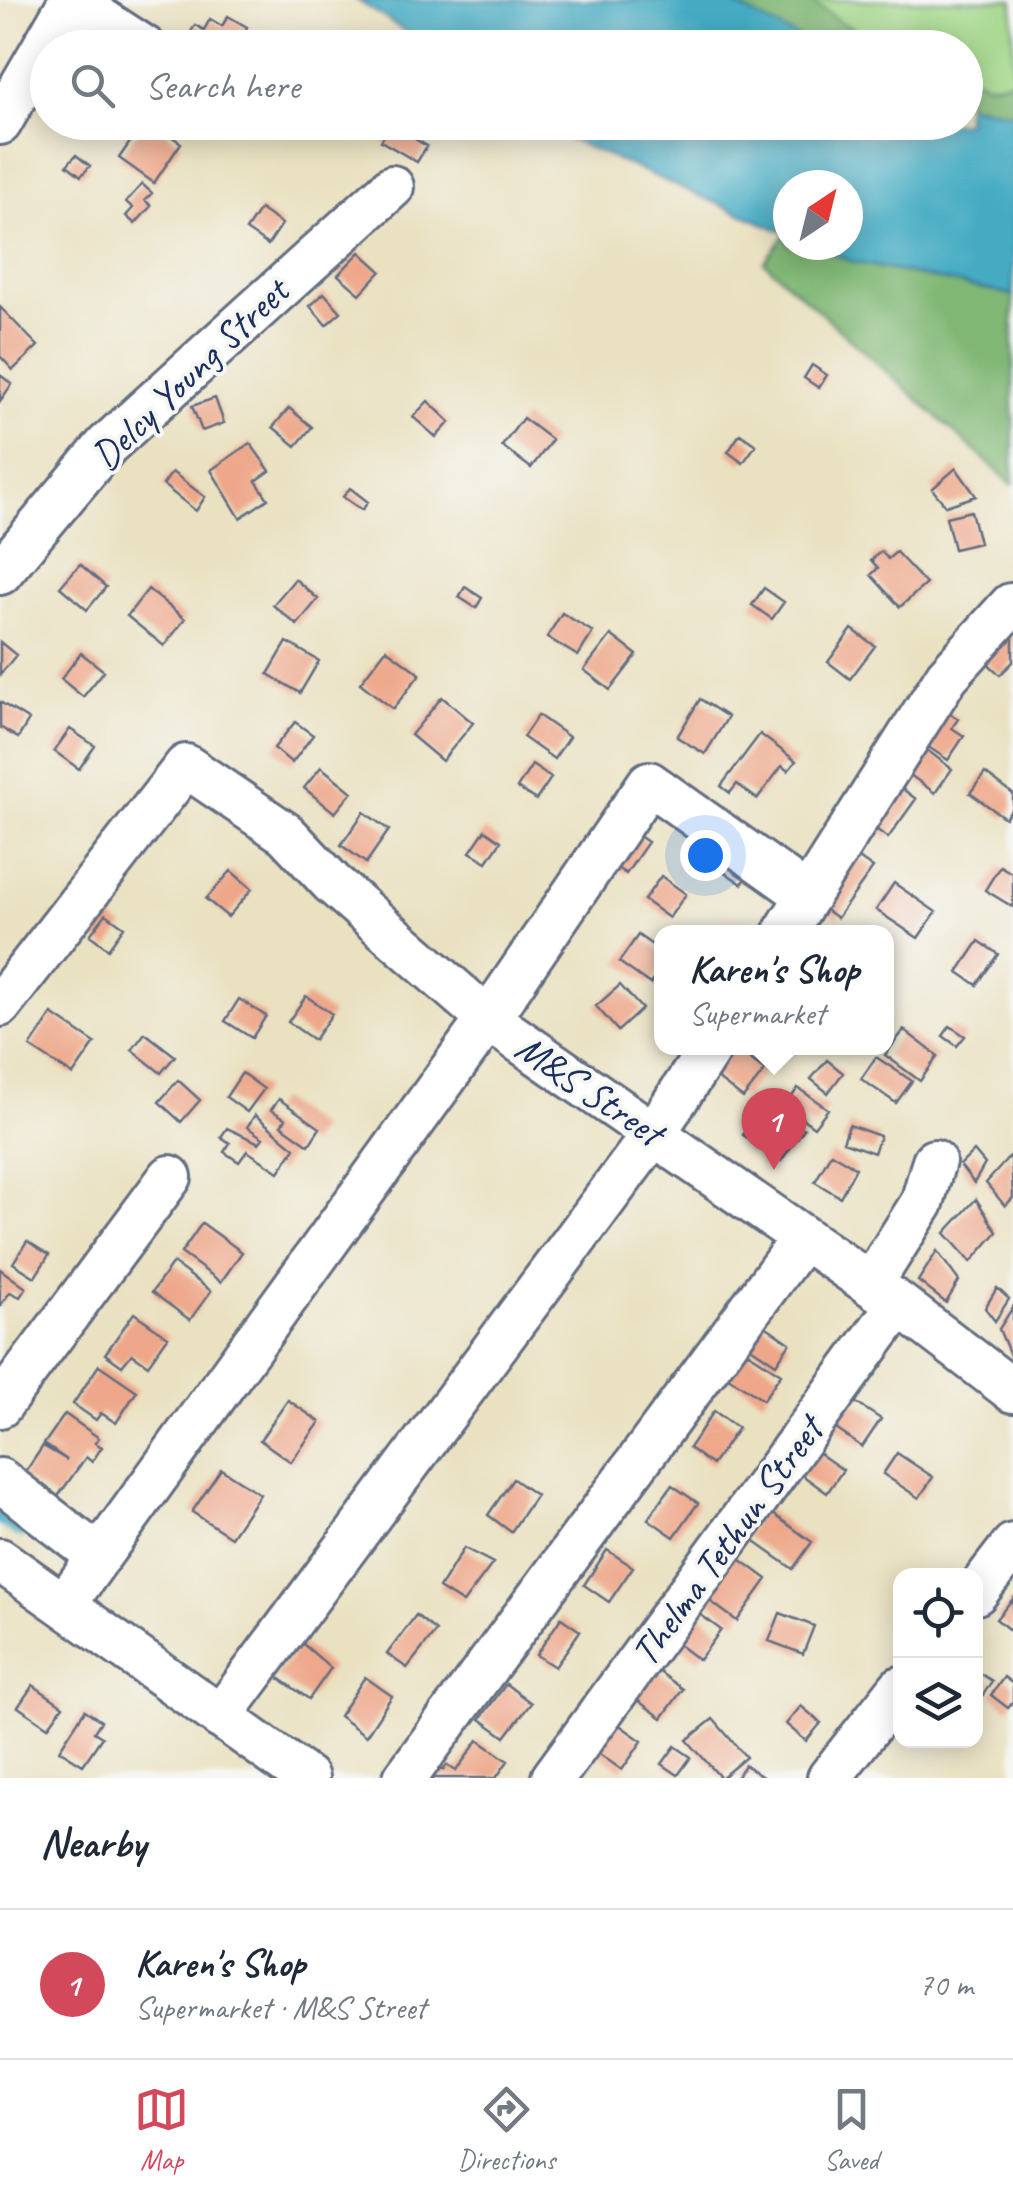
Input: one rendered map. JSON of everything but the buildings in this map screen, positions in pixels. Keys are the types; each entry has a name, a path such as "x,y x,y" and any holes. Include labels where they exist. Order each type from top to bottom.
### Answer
{"street":[{"path":"54,30 71,0 117,30"},
{"path":"0,123 30,71"},
{"name":"Delcy Young Street","path":"0,573 108,444 392,187"},
{"path":"789,925 947,676 1010,604"},
{"name":"M&S Street","path":"0,1005 186,766 286,834 332,883 488,1019 885,1294 1013,1391"},
{"path":"64,1605 488,1019 650,783 808,896"},
{"path":"220,1717 655,1132 705,1055"},
{"name":"Thelma Tethun Street","path":"554,1778 885,1294 922,1203 934,1162"},
{"path":"0,1406 170,1176"},
{"path":"404,1778 802,1238"},
{"path":"0,1480 98,1556"},
{"path":"983,1584 1013,1546"},
{"path":"0,1560 306,1778"},
{"path":"829,1778 893,1697"}],"green space":[{"path":"725,0 810,0 856,30 783,30"},
{"path":"810,0 1013,0 1013,80 983,82 983,30 856,30"},
{"path":"1013,80 1013,113 983,107 983,82"},
{"path":"773,250 773,260 848,260 1013,295 1013,485 764,262"}],"water":[{"path":"357,0 725,0 783,30 403,30"},
{"path":"983,107 1013,113 1013,295 848,260 863,260 863,170 773,170 773,228 570,140 983,140"}],"waterway":[{"path":"0,1508 22,1523"}],"place":[{"name":"Karen's Shop","path":"774,1170"}]}
